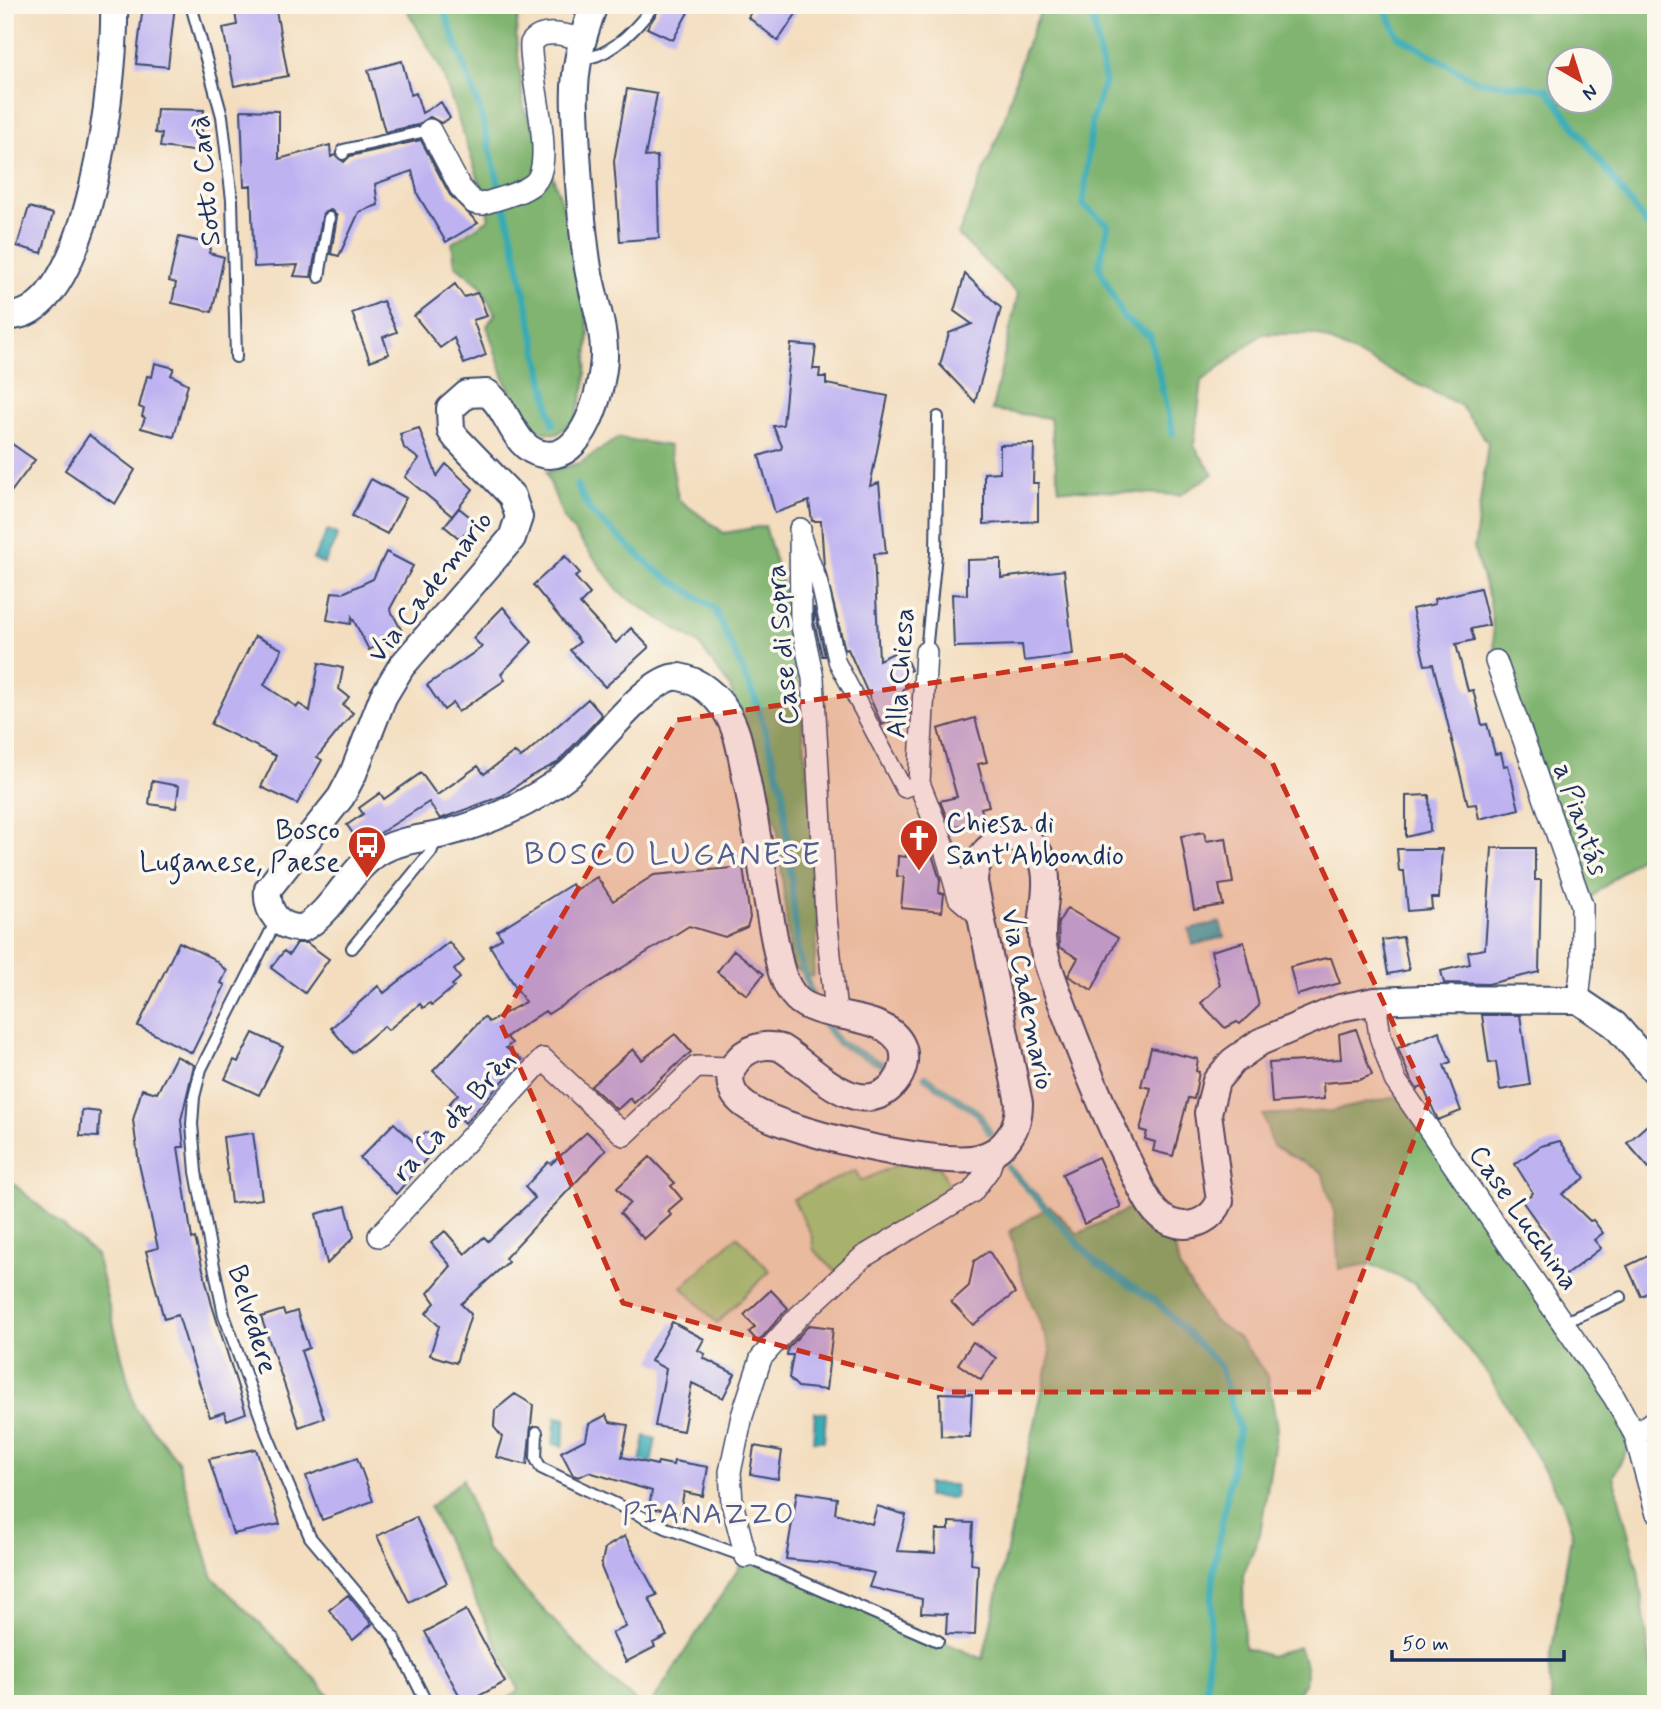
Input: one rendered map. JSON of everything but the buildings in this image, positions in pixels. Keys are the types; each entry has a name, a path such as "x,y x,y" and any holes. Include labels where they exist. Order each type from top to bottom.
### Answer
{"street":[{"path":"5,316 24,314 45,299 70,256 84,222 99,160 113,72 114,5"},
{"name":"Via Cademario","path":"277,919 268,904 268,889 341,797 394,678 438,622 505,548 518,526 518,507 512,496 451,431 450,410 467,394 487,393 500,406 522,442 546,456 555,455 571,447 590,416 601,377 604,346 585,242 575,107 579,49 594,5"},
{"path":"430,130 466,196 474,203 488,202 532,185 539,172 544,134 537,102 531,43 537,37 554,34 579,49"},
{"name":"Case di Sopra","path":"800,529 820,582 837,662 904,789 919,783"},
{"name":"Case di Sopra","path":"800,529 801,622 813,678 826,916 825,1010"},
{"name":"Alla Chiesa","path":"926,652 919,783 943,843 959,898 979,915"},
{"name":"a Piantás","path":"1496,662 1582,905 1582,964 1578,1000"},
{"path":"277,919 285,926 303,928 318,918 380,851 412,839 438,836 470,827 536,795 567,775 639,700 662,681 676,677 691,681 718,699 736,732 763,858 780,963 793,994 801,1002 877,1026 902,1045 904,1064 901,1074 885,1092 873,1098 855,1097 790,1053 770,1044 761,1045 742,1053 732,1068 731,1085 746,1105 811,1132 873,1148 977,1158 995,1151"},
{"name":"Via Cademario","path":"995,1151 1014,1130 1019,1117 974,882 978,859 996,842 1009,838 1028,843 1042,859 1046,872 1041,917 1044,950 1091,1082 1147,1200 1160,1216 1179,1225 1189,1225 1210,1217 1220,1201 1208,1113 1212,1092 1223,1071 1245,1052 1299,1024 1340,1008 1375,1001 1578,1000"},
{"path":"1578,1000 1615,1025 1656,1072"},
{"name":"Case Lucchina","path":"1375,1001 1380,1036 1395,1080 1614,1396 1635,1435 1656,1511"},
{"name":"ra Ca da Brèn","path":"379,1236 543,1059 624,1135 696,1068 732,1068"},
{"path":"746,1557 732,1503 730,1472 742,1416 761,1358 799,1316 863,1257 972,1192 985,1177 995,1151"},
{"path":"1635,1435 1656,1419"}],"lane":[{"name":"Sotto Carà","path":"191,5 222,116 232,200 236,357"},
{"path":"579,49 591,58 614,46 654,5"},
{"path":"343,154 343,150 430,130"},
{"path":"319,277 329,218"},
{"name":"Alla Chiesa","path":"926,652 936,554 939,417"},
{"path":"352,948 431,852 438,836"},
{"name":"Belvedere","path":"277,919 201,1069 194,1097 191,1124 205,1221 224,1315 266,1432 310,1537 393,1636 426,1704"},
{"path":"1565,1322 1621,1297"},
{"path":"537,1432 536,1459 541,1468 666,1528 746,1557 938,1641"}],"highlighted area":[{"path":"1124,655 1272,762 1429,1101 1317,1392 952,1392 623,1303 500,1022 677,720"}],"green space":[{"path":"404,5 519,5 516,36 524,109 538,135 571,228 589,333 585,386 575,420 557,434 533,430 505,381 487,326 495,314 480,285 455,265 452,243 489,219 482,189 441,69"},
{"path":"1043,5 1108,5 1152,17 1181,5 1656,5 1656,844 1582,905 1496,661 1490,602 1474,550 1488,443 1460,405 1316,334 1262,334 1202,381 1194,446 1213,474 1180,495 1059,489 1050,418 992,410 1018,294 958,235 1003,124 1023,54"},
{"path":"618,438 669,446 678,499 724,533 765,526 792,619 817,869 819,917 813,977 791,967 777,826 730,687 698,643 621,594 563,517 546,472 580,463"},
{"path":"1405,1095 1635,1435 1613,1476 1638,1570 1656,1704 1551,1704 1549,1667 1572,1531 1562,1501 1488,1374 1415,1284 1370,1264 1339,1269 1334,1212 1322,1172 1273,1146 1263,1115 1331,1111"},
{"path":"899,1164 940,1167 957,1202 840,1276 814,1250 811,1234 793,1199 855,1170 861,1181"},
{"path":"8,1179 96,1255 135,1408 178,1461 213,1578 310,1673 336,1704 5,1704 5,1180"},
{"path":"1147,1200 1170,1222 1179,1267 1212,1319 1241,1340 1268,1377 1277,1428 1260,1534 1243,1575 1244,1648 1270,1656 1299,1647 1306,1678 1301,1690 1289,1704 651,1704 746,1557 983,1659 1051,1351 1024,1284 1009,1232 1050,1206 1078,1234"},
{"path":"737,1236 770,1271 717,1323 682,1287"},
{"path":"463,1479 486,1549 606,1676 639,1704 501,1704 519,1690 430,1507"}],"water":[{"path":"328,530 338,535 324,564 313,559"},
{"path":"1220,922 1224,937 1193,945 1189,930"},
{"path":"815,1412 826,1413 824,1441 813,1441"},
{"path":"556,1417 566,1419 563,1446 553,1444"},
{"path":"645,1436 656,1439 651,1464 640,1462"},
{"path":"927,1484 955,1485 955,1498 927,1497"}],"waterway":[{"path":"442,5 479,107 513,239 553,424"},
{"path":"1090,5 1105,81 1092,120 1083,205 1108,225 1099,267 1124,318 1150,336 1173,434"},
{"path":"1383,5 1398,36 1476,81 1547,89 1656,238"},
{"path":"577,485 590,511 654,569 714,608 755,698 783,791 798,954 813,999"},
{"path":"819,1017 839,1043 881,1064"},
{"path":"925,1077 978,1113 990,1133"},
{"path":"1008,1167 1096,1263 1158,1303 1220,1366 1239,1429 1214,1568 1205,1704"}],"place":[{"name":"Chiesa di Sant'Abbondio","path":"919,872"},
{"name":"Bosco Luganese, Paese","path":"367,879"}],"district":[{"name":"BOSCO LUGANESE","path":"673,853"},
{"name":"PIANAZZO","path":"709,1513"}]}
